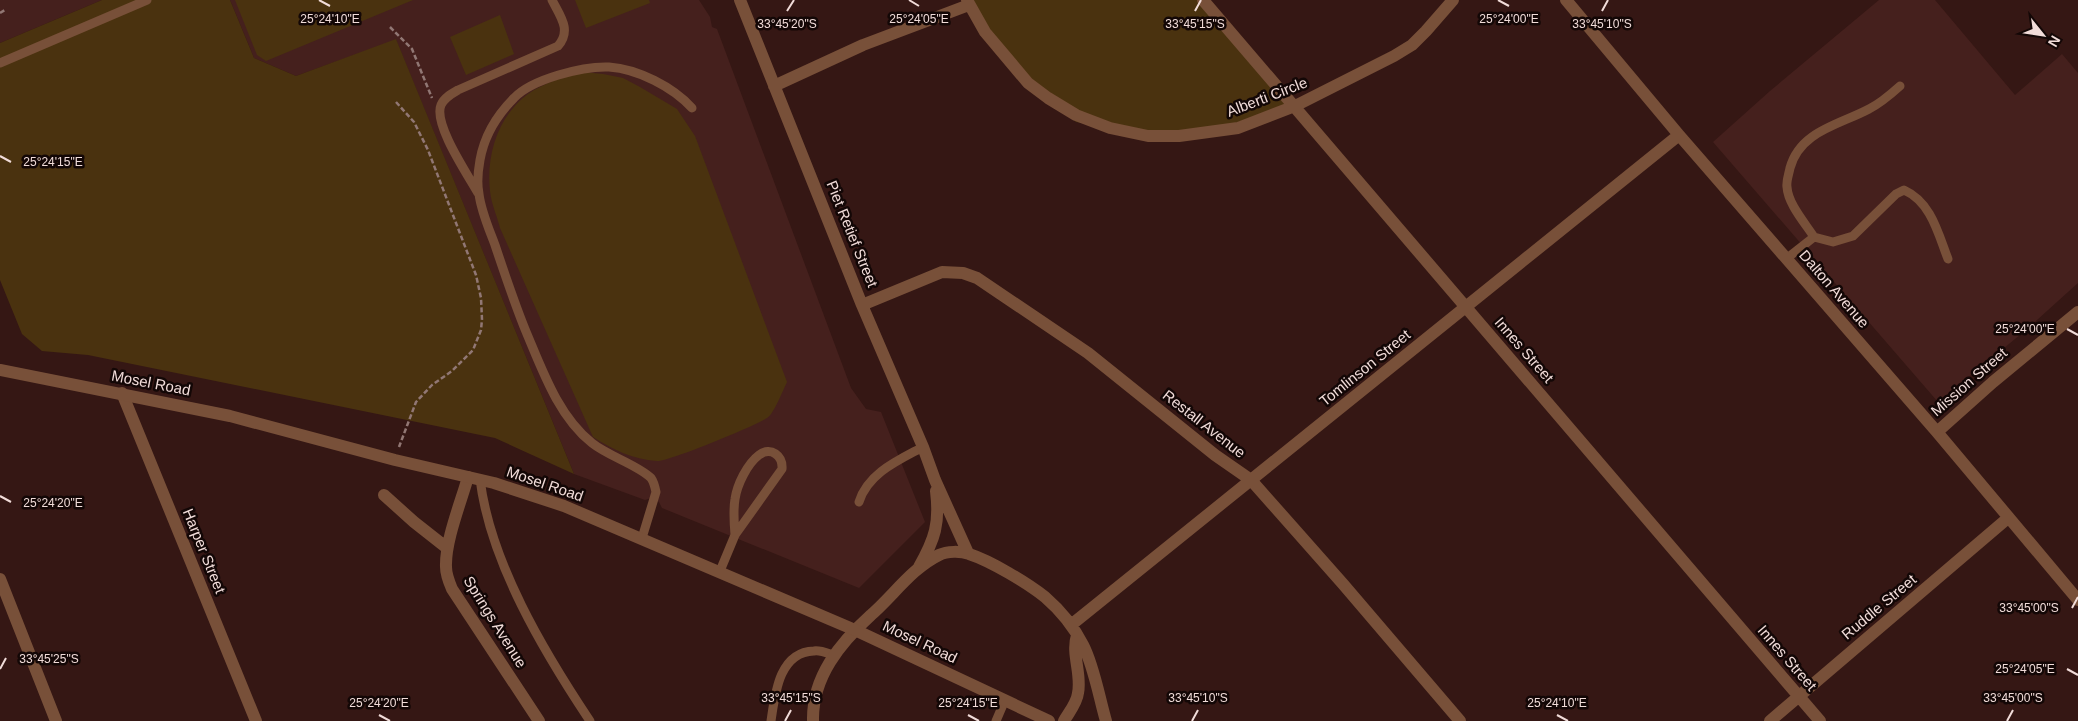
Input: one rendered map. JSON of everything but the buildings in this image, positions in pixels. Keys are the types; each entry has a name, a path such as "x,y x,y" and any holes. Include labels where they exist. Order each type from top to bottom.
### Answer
{"street":[{"name":"Piet Retief Street","path":"740,0 862,305 923,447 934,480 968,553"},
{"name":"Innes Street","path":"1203,0 1820,721"},
{"name":"Alberti Circle","path":"968,3 985,32 1028,83 1076,115 1110,128 1148,136 1200,134 1238,128 1295,106 1412,45 1426,32 1453,0"},
{"name":"Dalton Avenue","path":"1566,0 1679,135 1937,432 2078,600"},
{"path":"774,86 863,45 968,3"},
{"name":"Tomlinson Street","path":"1074,630 1251,480 1679,135"},
{"name":"Restall Avenue","path":"862,305 942,272 963,273 977,278 1088,353 1216,455 1251,480 1460,721"},
{"name":"Mission Street","path":"1937,432 1993,382 2075,318"},
{"name":"Mosel Road","path":"0,370 230,416 395,460 474,478 564,506 855,630 1049,721"},
{"name":"Harper Street","path":"122,393 256,721"},
{"name":"Springs Avenue","path":"474,478 447,548 446,566 452,589 539,721"},
{"name":"Piet Retief Street","path":"916,571 932,544 936,532 937,508 934,480"},
{"path":"384,495 447,548"},
{"name":"Ruddle Street","path":"1770,721 2008,518"},
{"name":"Piet Retief Street","path":"813,721 812,707 820,683 833,655 855,630 916,571 939,555 949,552 968,553 1003,571 1046,598 1074,630 1084,646 1106,721"},
{"path":"0,579 56,721"},
{"path":"1064,721 1079,692 1074,630"}],"lane":[{"path":"0,63 148,0"},
{"path":"552,0 564,27 564,38 558,46 449,95 440,106 440,123 479,195 504,274 527,333 554,393 566,414 593,444 646,474 654,484 654,499 642,538"},
{"path":"479,195 480,161 490,129 514,97 558,74 609,67 627,71 644,76 664,86 683,98 692,108"},
{"path":"1900,86 1869,110 1828,127 1801,145 1793,158 1787,187 1792,204 1814,237 1833,242 1853,236 1896,194 1904,190 1923,203 1931,216 1948,259"},
{"path":"1786,259 1814,237"},
{"path":"859,502 866,487 886,468 923,447"},
{"path":"720,571 735,535 782,469 782,461 774,453 759,455 743,477 735,498 735,535"},
{"path":"474,478 493,536 518,596 550,659 590,721"},
{"path":"771,721 776,694 783,671 788,664 798,654 814,650 833,655"},
{"path":"996,721 1005,700"}],"path":[{"path":"0,13 5,10"},
{"path":"390,27 412,49 433,99"},
{"path":"395,460 402,434 416,402 432,385 452,371 473,350 481,330 482,319 481,298 476,275 428,150 414,122 396,102"}],"shaded area":[{"path":"0,0 102,0 0,43"},
{"path":"102,0 230,0 254,58 296,76 396,39 574,474 495,438 88,355 42,351 22,334 0,280 0,43"},
{"path":"230,0 699,0 710,17 712,27 717,29 851,388 866,409 881,412 925,522 859,588 662,508 659,502 651,498 645,500 574,474 396,40 296,76 254,58"},
{"path":"235,0 413,0 266,61 257,55"},
{"path":"575,0 649,0 650,3 586,28"},
{"path":"965,0 1201,0 1291,106 1225,126 1147,134 1076,122 1027,83"},
{"path":"1879,0 1935,0 2015,95 2062,54 2078,73 2078,283 2026,330 1938,402 1713,142 1770,91"},
{"path":"500,15 514,54 466,75 450,37"},
{"path":"582,72 623,78 640,87 677,109 695,136 787,382 770,416 767,418 712,443 664,460 648,460 631,456 593,437 500,228 490,191 489,177 492,150 496,137 509,113 534,90"}]}
